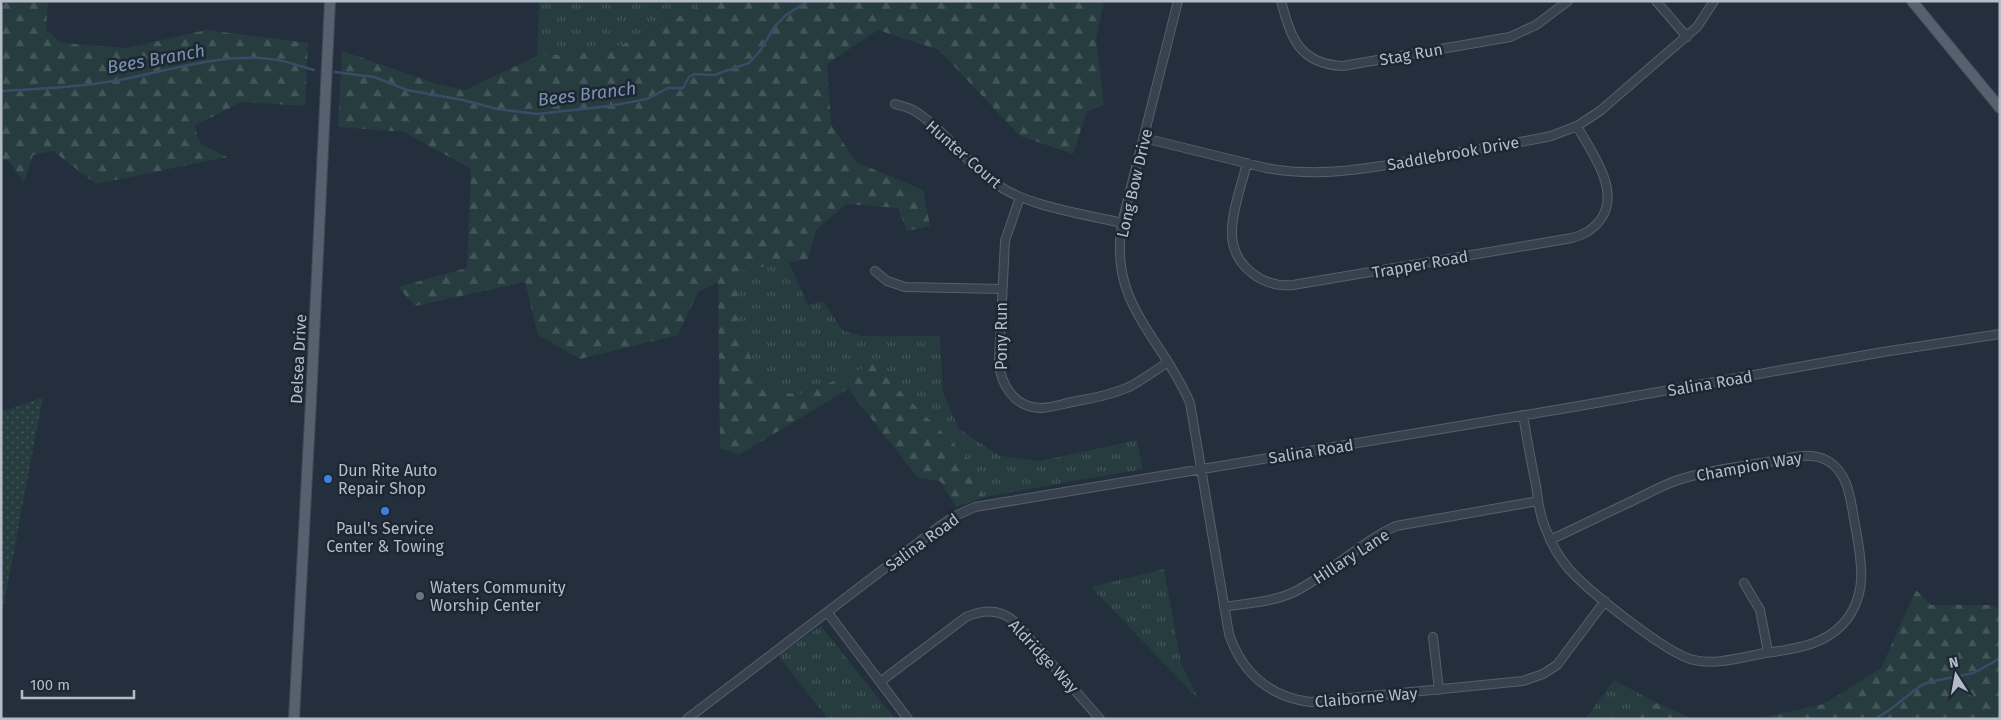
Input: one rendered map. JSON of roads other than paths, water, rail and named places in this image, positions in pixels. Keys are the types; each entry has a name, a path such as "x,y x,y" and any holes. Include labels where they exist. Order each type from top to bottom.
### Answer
{"main road":[{"name":"Delsea Drive","path":"294,719 312,391 330,1"},
{"path":"1912,1 2000,108"}],"street":[{"name":"Long Bow Drive","path":"1178,1 1122,223 1120,261 1126,291 1135,310 1181,383 1190,403 1201,469"},
{"name":"Stag Run","path":"1281,1 1290,34 1303,52 1325,64 1343,66 1510,37 1536,25 1568,1"},
{"path":"1656,1 1687,37"},
{"name":"Saddlebrook Drive","path":"1144,138 1286,172 1322,174 1542,138 1577,126 1600,111 1687,37 1704,19 1714,1"},
{"name":"Hunter Court","path":"895,104 911,110 924,119 986,176 1009,192 1020,197 1122,223"},
{"name":"Trapper Road","path":"1247,163 1232,226 1234,248 1246,268 1259,278 1278,285 1293,286 1572,238 1589,231 1606,212 1608,191 1604,178 1577,126"},
{"name":"Pony Run","path":"1020,197 1005,241 999,361 1001,377 1013,396 1026,404 1040,408 1114,392 1130,386 1168,362"},
{"path":"875,271 887,281 905,287 1002,290"},
{"name":"Salina Road","path":"687,719 940,526 965,511 986,504 1523,415 1883,352 2000,334"},
{"name":"Champion Way","path":"1523,415 1543,523 1550,540 1568,568 1605,601 1665,646 1687,658 1702,661 1720,661 1805,647 1834,632 1848,617 1859,595 1862,580 1862,560 1846,484 1839,471 1828,461 1812,456 1694,475 1662,487 1550,540"},
{"name":"Claiborne Way","path":"1201,469 1228,634 1240,660 1259,682 1283,696 1299,701 1322,702 1518,682 1552,669 1563,658 1605,601"},
{"name":"Hillary Lane","path":"1224,607 1276,598 1295,592 1396,526 1538,501"},
{"path":"1744,583 1760,610 1768,652"},
{"name":"Aldridge Way","path":"880,682 966,617 982,612 994,612 1008,617 1020,627 1100,719"},
{"path":"828,613 908,719"},
{"path":"1433,637 1439,690"}],"waterway":[{"name":"Bees Branch","path":"335,72 374,77 407,90 463,100 497,109 537,114 610,106 647,99 668,88 683,88 689,77 694,74 714,75 749,63 760,51 775,26 786,15 808,1"},
{"name":"Bees Branch","path":"1,91 119,80 198,63 239,58 277,60 314,70"},
{"path":"1875,719 1920,686 1929,682 1974,673 2000,658"}],"place":[{"name":"Dun Rite Auto Repair Shop","path":"328,479"},
{"name":"Paul's Service Center & Towing","path":"385,511"},
{"name":"Waters Community Worship Center","path":"420,596"}]}
